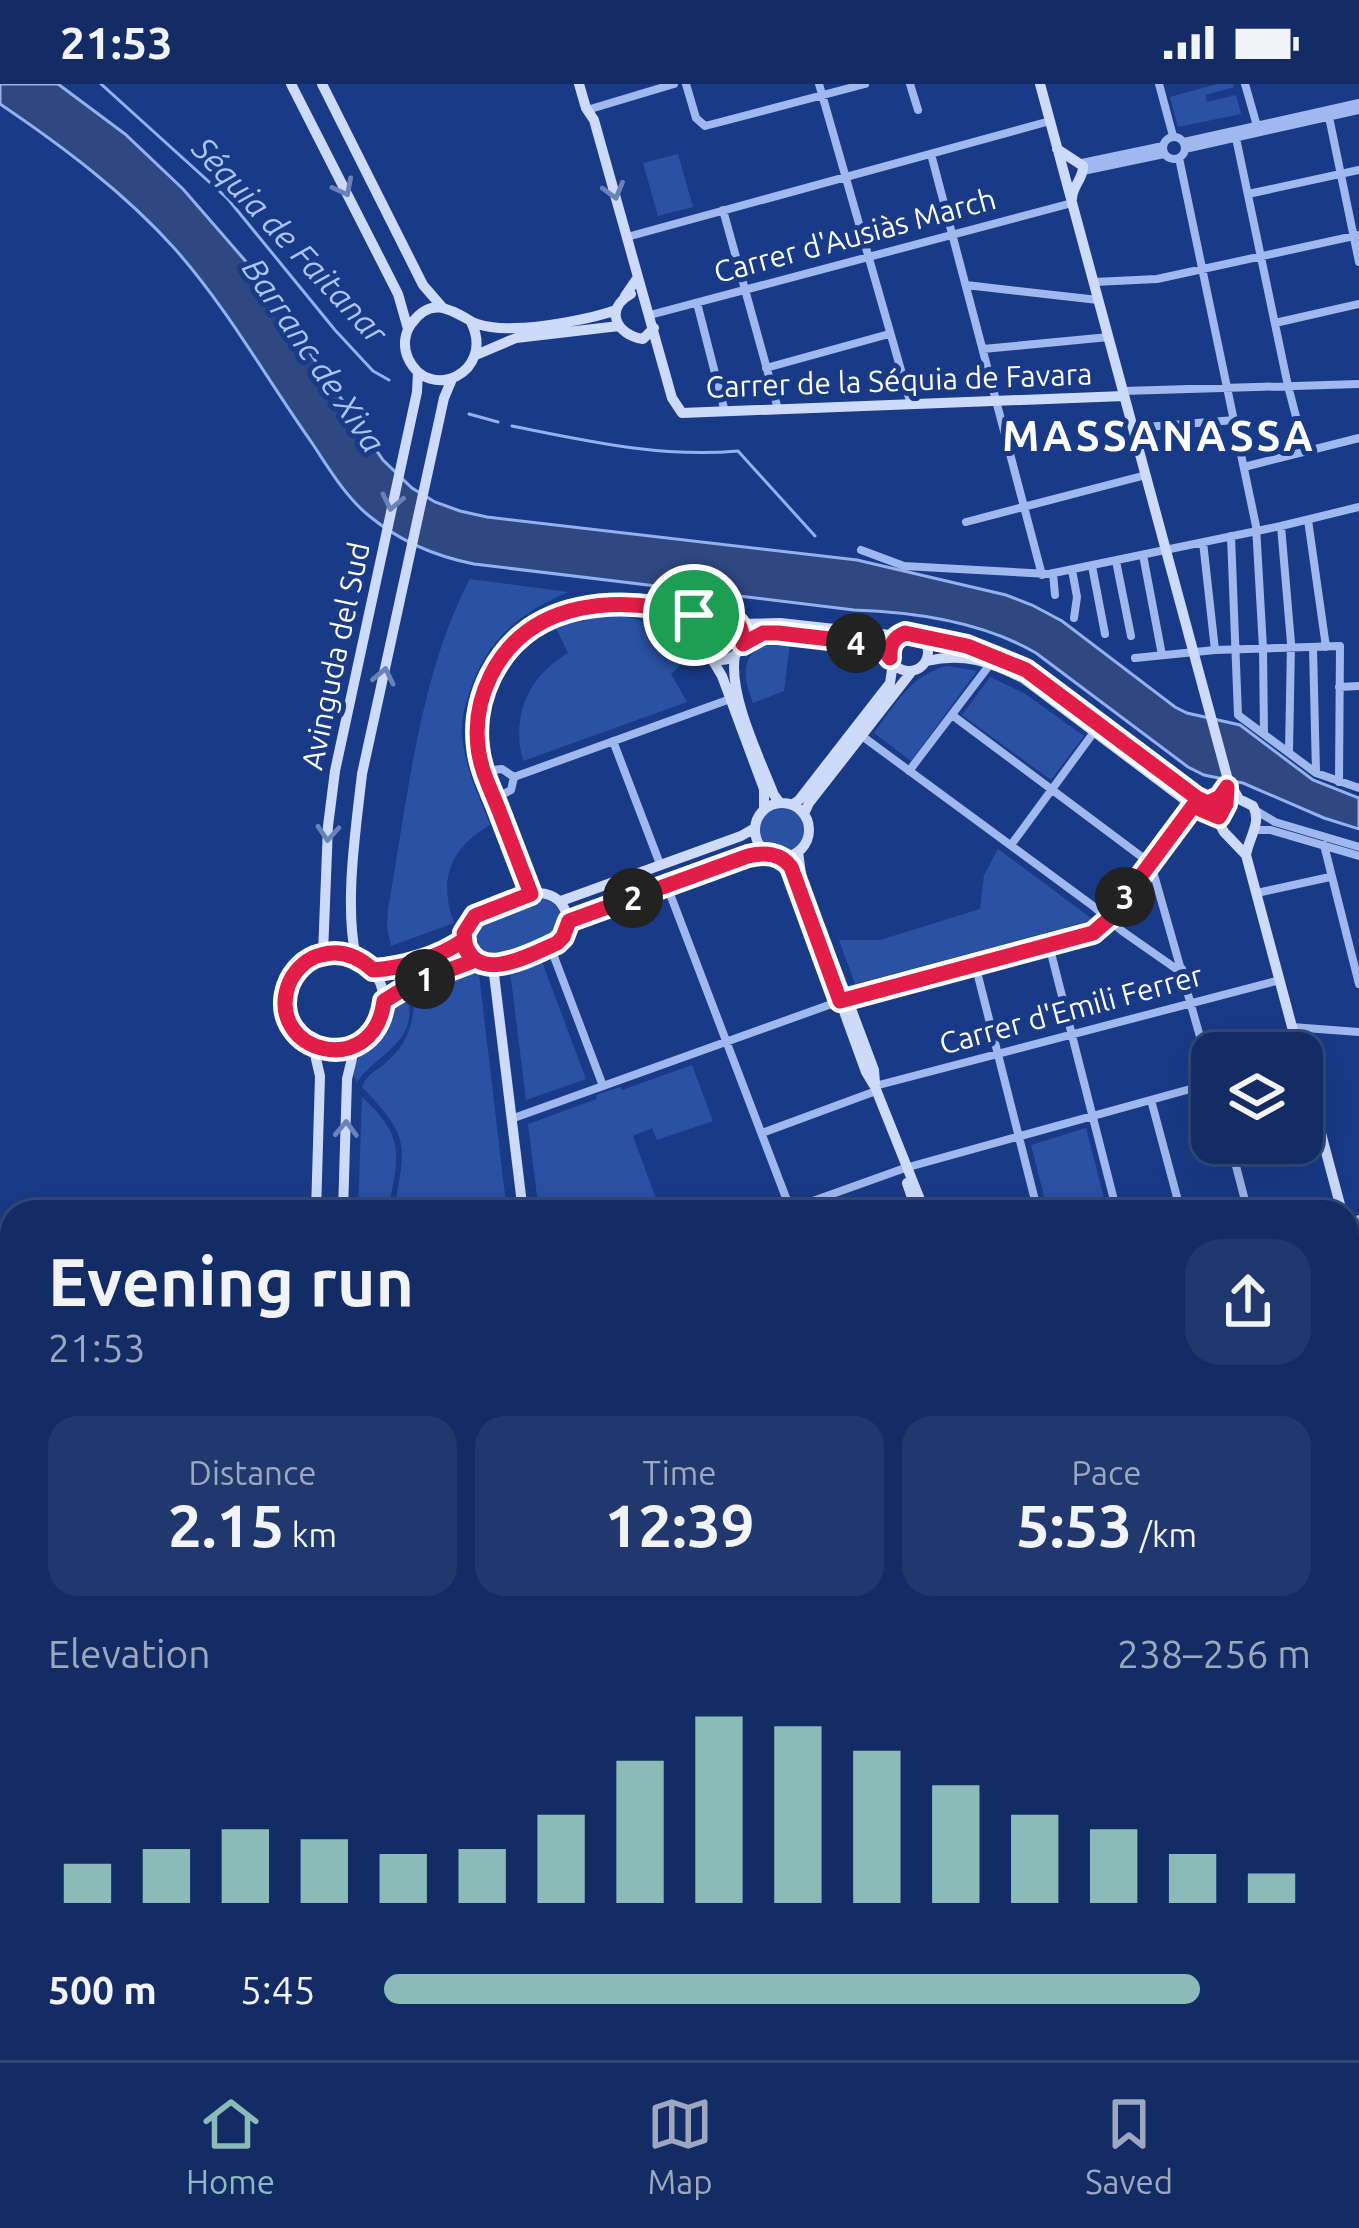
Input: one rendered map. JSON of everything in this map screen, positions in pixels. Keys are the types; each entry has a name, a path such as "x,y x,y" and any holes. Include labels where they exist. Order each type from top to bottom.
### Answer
{"street":[{"path":"291,84 398,294 408,329 406,353 418,372 428,378 452,379 471,365 476,355 471,322"},
{"path":"322,84 423,285 442,308"},
{"path":"579,84 594,120 658,351"},
{"path":"587,110 674,84"},
{"path":"686,84 699,124 705,127 866,84"},
{"path":"819,84 910,405"},
{"path":"910,84 917,110"},
{"path":"1040,84 1227,784 1220,826 1246,855 1293,1032"},
{"path":"1159,84 1173,136 1183,150 1256,531 1264,734"},
{"path":"1245,84 1256,126"},
{"path":"1183,150 1359,107"},
{"path":"1164,150 1172,159 1183,150 1256,126 1359,107"},
{"path":"1329,117 1359,262"},
{"path":"627,236 1050,121"},
{"path":"1164,150 1166,140 1173,136"},
{"path":"1236,138 1305,452"},
{"path":"1057,149 1079,168"},
{"path":"1062,174 1065,162 1079,168 1164,150"},
{"path":"931,154 1042,574"},
{"path":"1062,174 1072,181 1079,168"},
{"path":"1072,203 1079,168"},
{"path":"1248,194 1359,170"},
{"name":"Carrer d'Ausiàs March","path":"652,321 697,303 1072,203"},
{"path":"723,210 778,409"},
{"path":"1094,282 1157,279 1356,235"},
{"path":"638,277 618,304 619,326 658,351"},
{"path":"965,285 1098,300"},
{"path":"626,296 645,298"},
{"path":"697,303 725,412"},
{"path":"1275,322 1359,304"},
{"path":"408,329 422,313 442,308 471,322 514,328 616,310"},
{"path":"643,338 652,321"},
{"path":"476,355 515,338 619,326"},
{"path":"766,368 890,334"},
{"path":"983,349 1108,337"},
{"name":"Carrer de la Séquia de Favara","path":"658,351 677,410 688,414 1124,394"},
{"name":"Avinguda del Sud","path":"323,954 335,771 418,372"},
{"name":"Avinguda del Sud","path":"356,957 351,926 362,773 452,379"},
{"path":"1124,394 1359,384"},
{"path":"1133,428 1234,420"},
{"path":"1244,467 1359,438"},
{"path":"966,522 1146,475"},
{"path":"861,550 904,566 1042,574 1359,507"},
{"path":"1308,520 1326,646"},
{"path":"1281,526 1289,647 1289,753"},
{"path":"1231,536 1238,715 1316,773 1359,788"},
{"path":"1203,542 1215,650"},
{"path":"1143,555 1162,656"},
{"path":"1115,561 1131,636"},
{"path":"1092,566 1105,634"},
{"path":"1072,570 1077,597 1074,618"},
{"path":"1053,573 1055,596"},
{"path":"531,894 484,771 477,737 480,703 506,650 556,614 601,604 678,611 708,620"},
{"path":"620,606 674,622 699,638 734,697 774,795 804,814 808,823 809,835 797,852 783,857"},
{"path":"699,638 703,625 721,616 738,624 779,623 899,636 912,633 967,646 1026,670 1223,810"},
{"path":"738,624 734,697 764,789 764,809 755,828 766,852"},
{"path":"710,656 723,659 763,633 778,633 873,644 901,670 912,671"},
{"path":"764,809 800,800 890,682 891,645 899,636"},
{"path":"923,638 927,661"},
{"path":"1135,658 1340,646 1340,782"},
{"path":"1313,647 1316,773"},
{"path":"804,814 912,671 927,661 955,656 991,663 1023,678 1193,806 1223,810 1240,800"},
{"path":"909,771 991,663"},
{"path":"1340,687 1359,686"},
{"path":"514,777 734,697"},
{"path":"952,716 1150,863 1199,1032"},
{"path":"1011,845 1094,733"},
{"path":"862,736 1175,968 1182,968"},
{"path":"613,741 660,864"},
{"path":"484,771 502,769 514,777"},
{"path":"494,799 511,790 514,777"},
{"path":"1208,803 1220,797 1227,784"},
{"path":"1227,784 1240,800 1276,822 1359,851"},
{"path":"511,1118 844,1000 1093,933 1109,919 1193,806"},
{"path":"1246,855 1257,823 1255,810"},
{"path":"561,901 755,828"},
{"path":"1230,836 1271,830 1359,851"},
{"path":"1324,845 1359,984"},
{"path":"569,921 766,852 783,857 791,867 844,1000"},
{"path":"797,852 866,1072 918,1200"},
{"path":"1257,893 1330,877"},
{"path":"667,886 784,1200"},
{"path":"384,1001 410,985 473,961 493,966 550,946 563,937 569,921 561,901 546,893 531,894 475,916 465,928 464,940 473,961"},
{"path":"373,970 404,966 464,940"},
{"path":"1049,945 1114,1200"},
{"path":"550,946 603,1086"},
{"path":"323,954 356,957 373,970 381,985 384,1001 376,1028 367,1039 341,1051 314,1046 290,1023 286,991 300,968 323,954"},
{"path":"975,964 1035,1200"},
{"path":"493,966 521,1200"},
{"name":"Carrer d'Emili Ferrer","path":"762,1133 875,1089 1280,980"},
{"path":"1292,1028 1359,1032"},
{"path":"314,1046 320,1076 316,1200"},
{"path":"344,1200 347,1079 355,1046"},
{"path":"818,1200 905,1168 1191,1087"},
{"path":"1150,1100 1178,1200"},
{"path":"1323,1141 1339,1200"},
{"path":"1235,1164 1245,1200"}],"shaded area":[{"path":"0,84 58,84 125,134 183,189 255,272 383,460 435,502 487,517 857,560 1006,595 1062,621 1175,707 1240,725 1313,780 1359,798 1359,829 1243,783 1188,767 1036,653 971,626 901,613 474,564 405,540 368,515 344,490 230,320 175,249 92,171 0,104"},
{"path":"1217,84 1234,87 1206,95 1207,102 1236,95 1241,114 1178,127 1170,97"},
{"path":"678,154 693,207 658,216 643,163"},
{"path":"470,579 568,592 505,632 483,660 468,697 463,746 490,825 465,844 451,866 447,893 454,923 391,946 388,909 417,740 438,656"},
{"path":"594,615 648,623 683,644 693,654 671,674 687,702 523,761 519,728 526,699 542,674 568,653 555,626"},
{"path":"775,642 790,643 784,691 753,703 746,665 755,651"},
{"path":"948,666 977,671 911,761 874,733 914,683"},
{"path":"990,677 1024,693 1084,736 1051,780 962,715"},
{"path":"782,808 797,815 804,830 797,845 782,852 767,845 760,830 767,815"},
{"path":"998,849 1090,921 855,984 839,940 880,940 980,909 984,875"},
{"path":"541,898 562,915 561,928 552,940 496,961 476,956 468,944 473,925"},
{"path":"541,959 586,1079 526,1100 510,971"},
{"path":"475,971 479,974 506,1200 396,1200 401,1144 390,1119 362,1087 402,1044 413,1017 414,996"},
{"path":"406,994 410,1010 403,1035 357,1082 353,1074 357,1061"},
{"path":"692,1065 713,1121 657,1140 652,1128 633,1136 657,1200 538,1200 528,1124 597,1099 596,1095"},
{"path":"362,1097 393,1137 396,1162 390,1200 358,1200"},
{"path":"1086,1128 1104,1198 1045,1200 1031,1145"}],"waterway":[{"name":"Séquia de Faitanar","path":"101,84 228,199 335,330 373,371 389,380"},
{"name":"Séquia de Faitanar","path":"469,414 498,422"},
{"name":"Séquia de Faitanar","path":"512,426 652,450 738,451 815,536"}],"district":[{"name":"MASSANASSA","path":"1159,436"}],"route":[{"path":"694,615 648,607 580,607 538,623 506,650 480,703 478,749 531,894 475,916 464,933 473,961 410,985 384,1001 382,1015 367,1039 341,1051 327,1051 300,1037 290,1023 286,991 310,959 340,953 381,970 404,966 464,940 473,961 497,965 557,943 569,921 766,852 783,857 791,867 840,1001 1099,930 1193,806 1219,817 1226,804 1227,787 1213,802 1197,798 1026,670 967,646 905,633 894,640 890,658 873,644 778,633 763,633 743,644 742,629 734,619 694,615"}],"water label":[{"name":"Barranc de Xiva","path":"314,355"}]}
